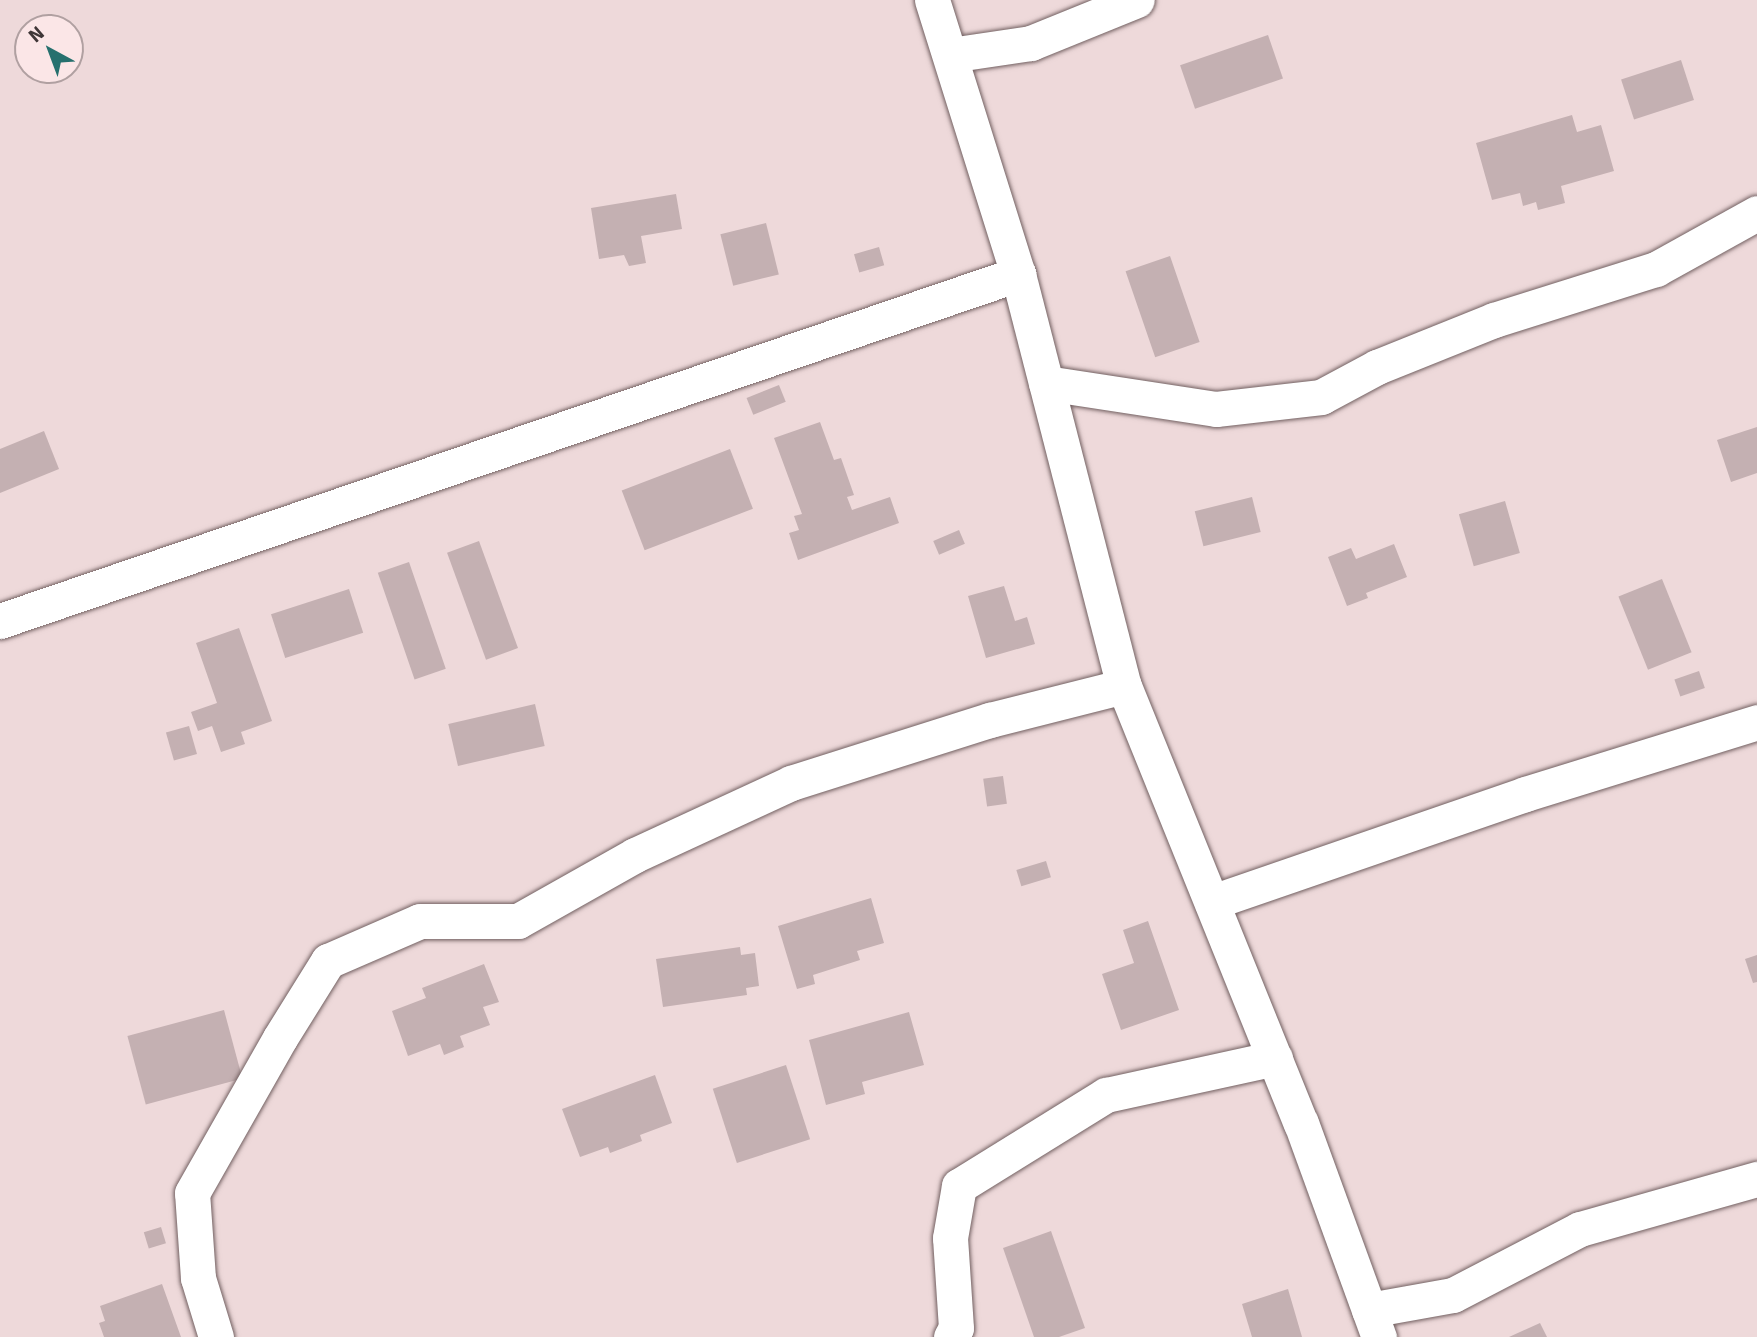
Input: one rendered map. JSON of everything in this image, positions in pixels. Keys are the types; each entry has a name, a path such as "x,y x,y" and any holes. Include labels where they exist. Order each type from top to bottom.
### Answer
{"street":[{"path":"932,0 1018,274 1124,686 1275,1058 1374,1324 1452,1294 1580,1229 1757,1179"},
{"path":"950,55 1031,43 1137,0"},
{"path":"1046,383 1216,409 1321,397 1377,367 1494,320 1656,269 1757,213"},
{"path":"0,621 1018,274"},
{"path":"216,1337 198,1278 192,1193 280,1038 328,961 419,921 518,921 635,855 791,783 990,720 1124,686"},
{"path":"1212,902 1525,794 1757,722"},
{"path":"951,1337 956,1328 950,1238 959,1186 1106,1095 1275,1058"}],"building":[{"path":"1268,35 1283,78 1195,109 1180,65"},
{"path":"1681,60 1694,100 1634,119 1621,79"},
{"path":"1572,115 1577,132 1601,125 1614,171 1561,186 1565,203 1538,210 1536,202 1523,206 1520,193 1492,200 1476,143"},
{"path":"676,194 682,229 641,236 646,263 629,266 624,255 599,259 591,208"},
{"path":"766,223 779,274 733,286 720,234"},
{"path":"879,247 884,265 859,272 854,254"},
{"path":"1170,256 1200,342 1155,357 1126,271"},
{"path":"779,385 786,402 753,415 747,398"},
{"path":"820,422 834,460 841,458 854,495 847,497 852,510 890,497 899,523 798,560 789,533 799,530 794,516 802,514 774,438"},
{"path":"1757,427 1757,473 1731,482 1717,440"},
{"path":"44,431 59,469 0,493 0,449"},
{"path":"730,449 753,509 645,550 622,491"},
{"path":"1252,497 1261,532 1203,546 1195,511"},
{"path":"1505,501 1520,553 1474,566 1459,514"},
{"path":"959,530 965,544 939,555 933,541"},
{"path":"479,541 518,648 486,660 447,553"},
{"path":"1394,544 1407,577 1366,593 1368,598 1347,606 1328,557 1351,548 1356,559"},
{"path":"409,562 446,669 415,680 378,573"},
{"path":"1662,579 1692,652 1648,670 1618,597"},
{"path":"1004,586 1015,621 1027,617 1035,644 986,658 968,596"},
{"path":"349,589 363,633 285,658 271,614"},
{"path":"239,628 272,721 241,732 245,744 221,752 212,726 198,731 191,712 217,703 196,643"},
{"path":"1699,671 1705,688 1680,696 1674,679"},
{"path":"535,704 545,746 458,766 448,724"},
{"path":"189,726 197,754 174,760 166,733"},
{"path":"1003,776 1007,804 987,807 983,779"},
{"path":"1046,861 1051,877 1021,886 1016,870"},
{"path":"871,898 884,943 857,951 860,960 813,975 815,984 797,989 778,926"},
{"path":"1148,921 1179,1010 1121,1030 1102,974 1134,963 1123,930"},
{"path":"740,947 741,955 755,953 759,986 746,988 747,995 663,1007 656,959"},
{"path":"1757,955 1757,982 1753,983 1745,959"},
{"path":"484,964 499,1002 483,1007 490,1025 460,1036 464,1047 444,1055 440,1044 408,1056 392,1011 426,998 422,988"},
{"path":"224,1010 242,1079 146,1104 127,1036"},
{"path":"909,1012 924,1065 862,1082 865,1094 826,1105 809,1040"},
{"path":"786,1065 810,1139 737,1163 713,1089"},
{"path":"655,1075 672,1123 640,1135 642,1141 610,1153 608,1147 580,1157 562,1109"},
{"path":"161,1227 166,1243 149,1249 144,1232"},
{"path":"1051,1231 1085,1328 1059,1337 1034,1337 1003,1248"},
{"path":"162,1284 181,1337 104,1337 99,1323 105,1321 100,1306"},
{"path":"1288,1289 1302,1337 1252,1337 1242,1304"},
{"path":"1540,1323 1547,1337 1509,1337"}]}
